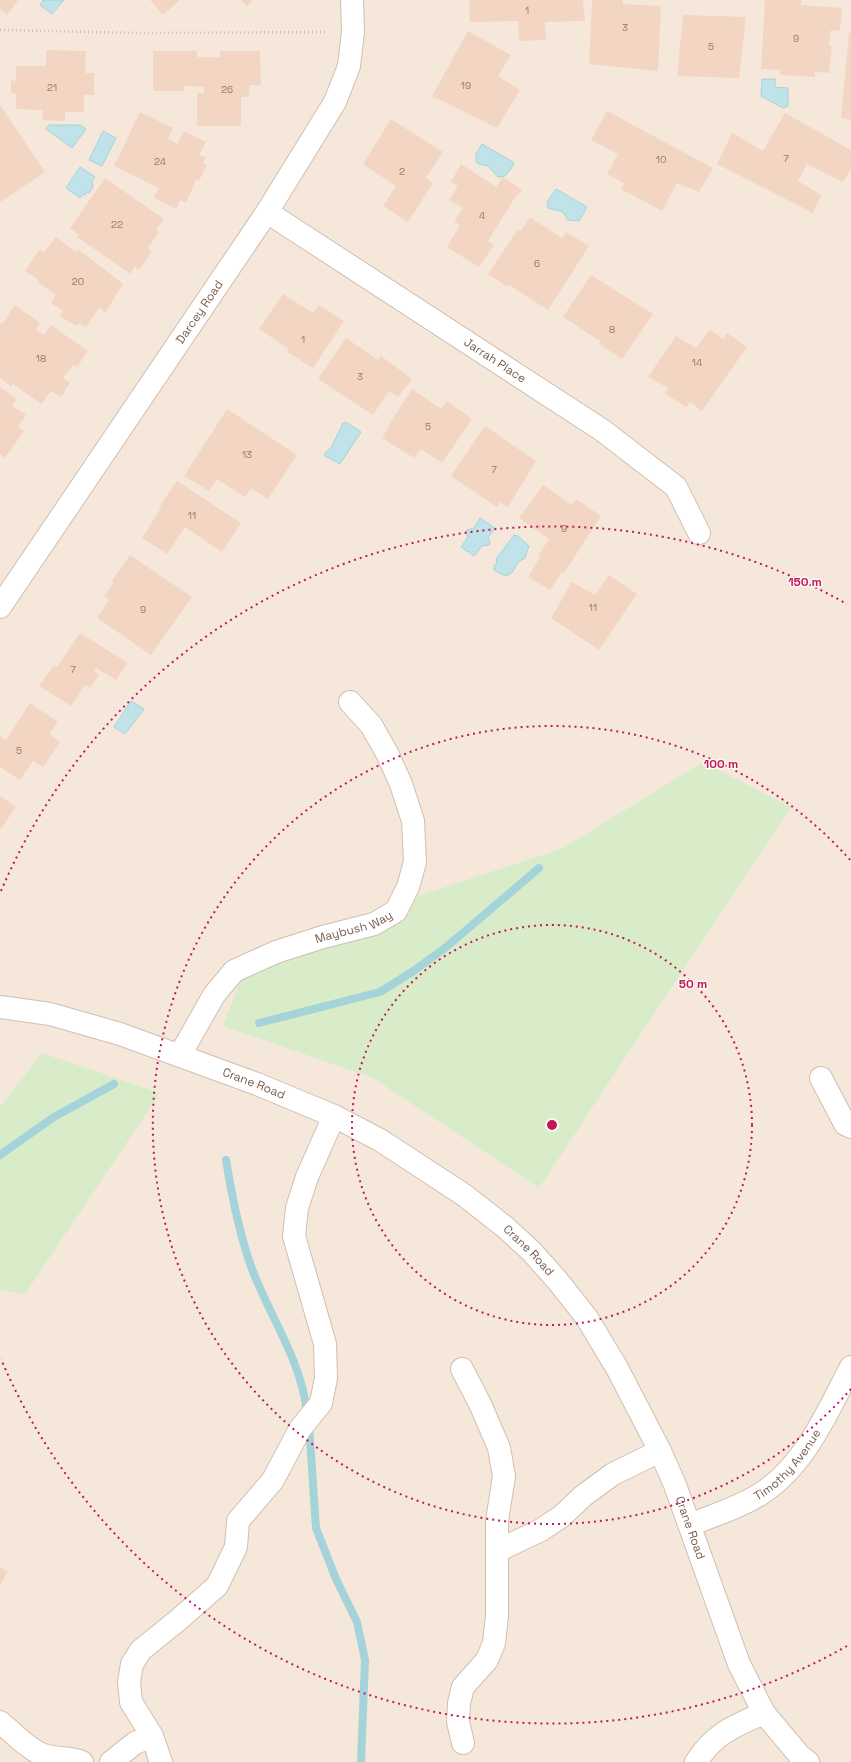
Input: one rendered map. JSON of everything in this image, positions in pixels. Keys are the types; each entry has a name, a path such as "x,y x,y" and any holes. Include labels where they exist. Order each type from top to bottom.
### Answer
{"street":[{"name":"Darcey Road","path":"0,607 267,212 335,102 349,66 353,32 352,0"},
{"name":"Jarrah Place","path":"267,212 602,430 676,487 699,533"},
{"name":"Maybush Way","path":"180,1055 214,994 234,971 276,952 323,937 374,924 396,911 408,887 415,862 413,821 411,814 401,784 387,754 371,726 350,702"},
{"name":"Crane Road","path":"0,1007 50,1014 120,1034 180,1055 334,1116 380,1140 464,1195 505,1227 532,1252 557,1280 587,1318 617,1368 660,1451 690,1525 739,1664 764,1714 800,1756 808,1762"},
{"path":"821,1078 845,1124 851,1127"},
{"path":"161,1762 152,1736 131,1702 129,1682 132,1664 141,1650 217,1586 236,1547 238,1521 273,1480 300,1429 320,1403 326,1378 325,1344 294,1236 297,1208 307,1177 334,1116"},
{"name":"Timothy Avenue","path":"690,1525 762,1493 788,1471 812,1439 851,1367"},
{"path":"462,1369 481,1406 499,1448 504,1476 497,1521 497,1616 494,1642 487,1660 463,1687 458,1703 458,1722 463,1743"},
{"path":"497,1550 541,1530 562,1516 583,1496 613,1474 660,1451"},
{"path":"696,1762 706,1748 728,1729 764,1714"},
{"path":"0,1722 40,1754 56,1758 75,1759 82,1762"},
{"path":"111,1762 134,1742 152,1736"}],"path":[{"path":"0,30 139,33 353,32"}],"shaded area":[{"path":"0,0 851,0 851,1762 0,1762"}],"green space":[{"path":"703,762 791,807 539,1188 373,1078 223,1026 241,979 340,941 415,897 563,848"},
{"path":"42,1053 160,1093 25,1294 0,1290 0,1107"}],"water":[{"path":"42,0 64,0 52,14 40,5 43,1"},
{"path":"762,79 775,79 775,87 788,88 788,106 783,108 761,96"},
{"path":"49,125 80,125 86,129 72,148 46,129"},
{"path":"103,131 116,138 102,166 89,160"},
{"path":"482,144 513,162 514,165 505,176 498,177 488,166 476,162 476,154"},
{"path":"80,167 95,177 92,181 93,187 89,193 87,192 85,195 83,194 80,198 66,188"},
{"path":"556,189 587,207 579,221 568,220 563,212 548,208 547,202"},
{"path":"346,422 361,432 340,464 325,456 325,453 331,448 343,423"},
{"path":"480,518 495,528 488,538 490,543 489,545 482,546 474,556 461,547 468,537 466,532 467,530 474,528"},
{"path":"514,535 518,536 529,546 525,558 518,562 512,572 505,576 494,570 494,566 497,563 496,559"},
{"path":"131,701 144,709 125,734 114,727"}],"building":[{"path":"0,0 18,0 7,15 0,9"},
{"path":"150,0 180,0 163,15"},
{"path":"241,0 253,0 247,6"},
{"path":"469,0 583,0 585,21 545,22 546,40 519,41 518,21 470,22"},
{"path":"592,0 623,0 623,4 661,6 658,71 589,64"},
{"path":"765,0 801,0 801,5 842,8 840,31 831,30 829,45 832,46 829,73 815,72 815,77 780,75 780,70 761,69"},
{"path":"683,15 746,17 739,78 677,76"},
{"path":"468,31 511,55 498,76 520,90 497,128 432,96"},
{"path":"851,32 851,120 841,118 849,33"},
{"path":"46,50 86,51 85,73 94,73 94,95 84,95 84,112 65,112 65,121 42,120 43,110 16,109 16,93 11,93 11,80 16,81 16,66 46,66"},
{"path":"153,51 197,51 197,57 220,57 220,51 260,51 261,85 250,85 249,97 241,97 241,126 197,126 197,93 204,93 204,87 184,86 184,91 153,91"},
{"path":"0,105 45,172 0,202"},
{"path":"607,111 713,168 699,192 677,183 662,211 621,189 624,183 607,174 618,154 591,140"},
{"path":"140,112 173,128 168,139 177,144 184,131 206,142 199,155 206,158 203,163 207,165 199,181 196,180 186,203 180,200 176,209 154,198 159,188 114,166"},
{"path":"785,113 851,150 851,169 843,182 807,164 798,181 821,195 813,213 717,164 732,133 763,151"},
{"path":"391,119 443,152 426,178 433,183 408,222 383,206 396,186 363,164"},
{"path":"461,164 496,187 503,177 522,190 514,199 488,241 494,245 479,267 447,247 460,225 454,222 463,208 449,200 458,186 451,182"},
{"path":"105,178 164,219 156,230 159,232 148,248 152,252 139,270 135,266 131,274 77,237 79,235 70,228"},
{"path":"530,217 562,238 566,232 589,246 548,310 509,285 508,287 488,274 518,229 521,231"},
{"path":"56,237 76,252 78,249 123,284 105,313 99,308 86,327 79,323 76,326 60,316 63,311 51,303 56,295 37,282 39,280 25,271 40,249 44,252"},
{"path":"591,275 653,314 622,359 599,344 600,341 563,317"},
{"path":"283,294 313,313 319,305 344,321 313,368 287,352 289,349 259,329"},
{"path":"15,305 40,323 36,330 44,335 51,325 88,351 77,367 73,365 63,378 70,383 61,397 51,391 41,404 13,384 11,386 0,378 0,323 2,324"},
{"path":"710,329 723,339 727,333 747,347 702,411 690,402 686,407 664,393 668,388 648,377 676,336 696,348"},
{"path":"346,338 378,360 381,356 412,379 398,397 389,391 373,415 318,379"},
{"path":"0,387 17,399 12,406 26,415 18,427 24,431 5,458 0,454"},
{"path":"412,389 441,409 447,401 472,419 442,463 421,449 414,458 382,438"},
{"path":"227,409 297,455 268,499 251,488 245,497 217,479 209,491 184,476"},
{"path":"485,426 536,461 508,507 500,502 497,507 451,476"},
{"path":"177,481 241,523 222,552 185,527 167,554 142,538 162,506 160,505"},
{"path":"543,485 572,505 576,499 601,516 564,573 562,572 550,590 528,577 540,557 538,556 549,539 519,518"},
{"path":"130,555 192,597 151,655 97,618 109,600 104,596 114,582 112,581"},
{"path":"609,575 637,594 599,650 551,618 572,582 595,595"},
{"path":"80,633 128,663 116,680 96,668 94,670 99,675 90,688 85,685 71,706 39,686 54,665 57,667"},
{"path":"30,703 58,722 49,734 60,742 43,767 33,761 20,780 0,767 0,736 6,740"},
{"path":"0,796 16,807 0,830"},
{"path":"0,1567 8,1572 0,1585"}],"waterway":[{"path":"259,1023 380,992 412,972 445,948 539,868"},
{"path":"0,1155 54,1117 114,1084"},
{"path":"226,1160 236,1215 247,1256 259,1287 299,1376 307,1413"},
{"path":"309,1425 316,1528 336,1579 357,1622 365,1660 361,1762"}]}
